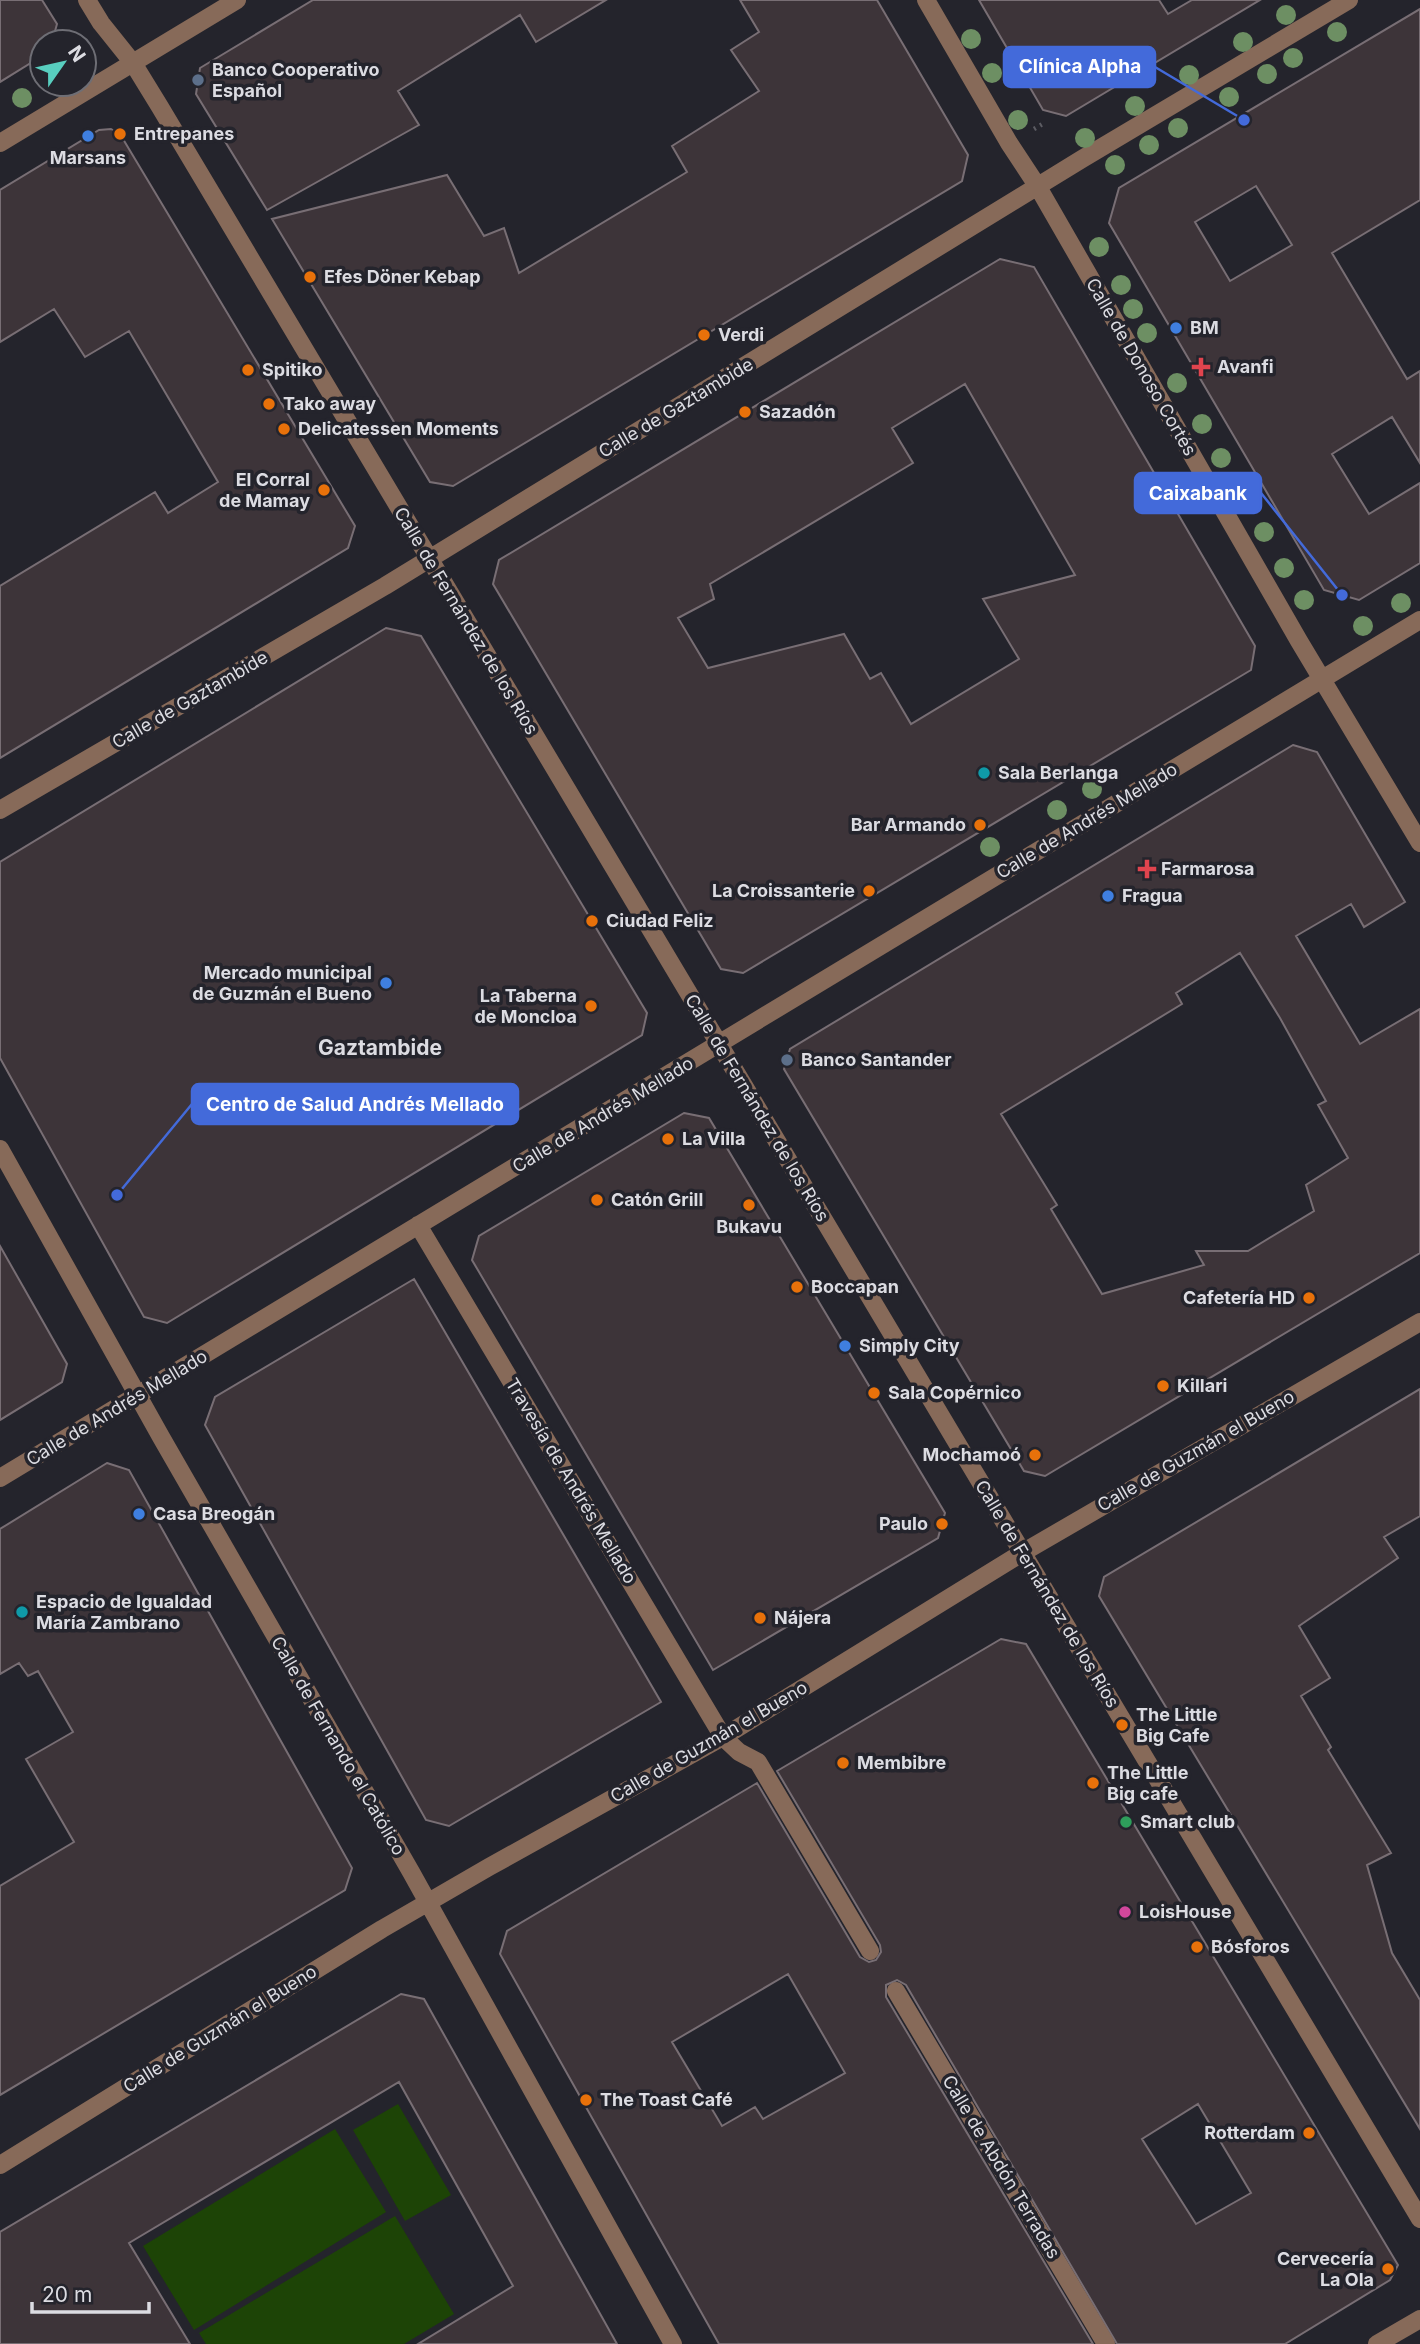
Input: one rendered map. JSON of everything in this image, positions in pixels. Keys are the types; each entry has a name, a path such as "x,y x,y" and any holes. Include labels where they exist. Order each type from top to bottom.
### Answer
{"street":[{"name":"Calle de Fernández de los Ríos","path":"87,0 101,23 133,63 1420,2219"},
{"path":"0,143 237,0"},
{"name":"Calle de Donoso Cortés","path":"926,0 1009,143 1038,187 1321,679 1420,843"},
{"name":"Calle de Gaztambide","path":"0,810 429,559 1349,0"},
{"name":"Calle de Andrés Mellado","path":"0,1478 1420,620"},
{"name":"Calle de Fernando el Católico","path":"0,1149 137,1395 402,1857 673,2344"},
{"name":"Travesía de Andrés Mellado","path":"418,1226 723,1737"},
{"name":"Calle de Guzmán el Bueno","path":"0,2165 426,1904 723,1737 1022,1553 1420,1322"},
{"path":"723,1737 739,1752 758,1762 870,1951"},
{"name":"Calle de Abdón Terradas","path":"896,1990 1106,2344"},
{"path":"1377,2344 1420,2319"}],"green space":[{"path":"398,2104 451,2195 405,2221 353,2130"},
{"path":"335,2129 386,2212 194,2330 143,2246"},
{"path":"395,2216 454,2314 404,2344 206,2344 199,2333"}],"building":[{"path":"0,0 42,0 57,24 56,28 28,28 28,65 0,82"},
{"path":"313,0 606,0 536,42 520,15 398,91 419,125 267,210 196,94 200,68"},
{"path":"740,0 877,0 968,155 962,181 453,486 430,482 272,219 447,175 484,236 504,228 519,273 687,172 672,146 759,91 731,50 759,32"},
{"path":"979,0 1159,0 1168,14 1192,0 1260,0 1066,116 1043,110"},
{"path":"1420,9 1420,200 1332,253 1407,379 1420,371 1420,463 1392,417 1332,454 1369,514 1420,483 1420,563 1359,600 1324,590 1109,223 1119,188","holes":["1256,186 1292,245 1230,281 1195,222"]},
{"path":"111,129 120,134 355,526 348,548 0,758 0,586 155,492 168,513 218,482 129,331 85,357 54,309 0,342 0,190 99,130"},
{"path":"1000,259 1034,267 1255,646 1251,670 743,973 721,969 493,584 499,560","holes":["965,384 1075,575 983,599 1019,659 911,724 881,673 870,679 844,634 708,668 678,618 714,599 710,584 913,463 892,428"]},
{"path":"386,628 421,636 647,1013 642,1035 167,1323 144,1317 0,1058 0,862"},
{"path":"1293,745 1317,752 1405,902 1364,927 1351,904 1296,936 1360,1044 1420,1009 1420,1253 1045,1476 1024,1471 784,1069 790,1049","holes":["1240,953 1326,1101 1318,1105 1348,1158 1306,1185 1314,1211 1248,1251 1196,1251 1204,1265 1102,1294 1051,1209 1057,1205 1001,1114 1182,1004 1176,993"]},
{"path":"684,1113 709,1118 945,1513 938,1538 713,1670 472,1260 479,1236"},
{"path":"0,1246 67,1364 62,1382 0,1420"},
{"path":"414,1279 661,1702 449,1826 426,1820 205,1425 215,1397"},
{"path":"1420,1389 1420,1516 1384,1537 1398,1558 1299,1626 1330,1678 1301,1696 1331,1747 1328,1750 1391,1853 1367,1865 1392,1953 1420,2000 1420,2129 1099,1596 1104,1577"},
{"path":"107,1463 129,1470 352,1868 345,1890 0,2095 0,1886 74,1842 26,1759 73,1732 38,1671 28,1676 19,1663 0,1674 0,1529"},
{"path":"1001,1639 1026,1644 1398,2265 1390,2280 1285,2344 1117,2344 906,1985 897,1980 886,1985 886,1997 1093,2344 719,2344 500,1954 507,1931 757,1783 860,1957 869,1962 876,1960 881,1952 880,1945 777,1771","holes":["788,1974 845,2073 763,2119 755,2107 722,2126 672,2042","1198,2104 1251,2193 1196,2224 1142,2139"]},
{"path":"401,1994 424,1999 617,2344 418,2344 513,2286 399,2082 129,2243 190,2344 0,2344 0,2232"}],"place":[{"name":"Banco Cooperativo Español","path":"198,80"},
{"name":"Clínica Alpha","path":"1244,120"},
{"name":"Entrepanes","path":"120,134"},
{"name":"Marsans","path":"88,136"},
{"name":"Efes Döner Kebap","path":"310,277"},
{"name":"BM","path":"1176,328"},
{"name":"Verdi","path":"704,335"},
{"name":"Avanfi","path":"1201,367"},
{"name":"Spitiko","path":"248,370"},
{"name":"Tako away","path":"269,404"},
{"name":"Sazadón","path":"745,412"},
{"name":"Delicatessen Moments","path":"284,429"},
{"name":"El Corral de Mamay","path":"324,490"},
{"name":"Caixabank","path":"1342,595"},
{"name":"Sala Berlanga","path":"984,773"},
{"name":"Bar Armando","path":"980,825"},
{"name":"Farmarosa","path":"1147,869"},
{"name":"La Croissanterie","path":"869,891"},
{"name":"Fragua","path":"1108,896"},
{"name":"Ciudad Feliz","path":"592,921"},
{"name":"Mercado municipal de Guzmán el Bueno","path":"386,983"},
{"name":"La Taberna de Moncloa","path":"591,1006"},
{"name":"Banco Santander","path":"787,1060"},
{"name":"La Villa","path":"668,1139"},
{"name":"Centro de Salud Andrés Mellado","path":"117,1195"},
{"name":"Catón Grill","path":"597,1200"},
{"name":"Bukavu","path":"749,1205"},
{"name":"Boccapan","path":"797,1287"},
{"name":"Cafetería HD","path":"1309,1298"},
{"name":"Simply City","path":"845,1346"},
{"name":"Killari","path":"1163,1386"},
{"name":"Sala Copérnico","path":"874,1393"},
{"name":"Mochamoó","path":"1035,1455"},
{"name":"Casa Breogán","path":"139,1514"},
{"name":"Paulo","path":"942,1524"},
{"name":"Espacio de Igualdad María Zambrano","path":"22,1612"},
{"name":"Nájera","path":"760,1618"},
{"name":"The Little Big Cafe","path":"1122,1725"},
{"name":"Membibre","path":"843,1763"},
{"name":"The Little Big cafe","path":"1093,1783"},
{"name":"Smart club","path":"1126,1822"},
{"name":"LoisHouse","path":"1125,1912"},
{"name":"Bósforos","path":"1197,1947"},
{"name":"The Toast Café","path":"586,2100"},
{"name":"Rotterdam","path":"1309,2133"},
{"name":"Cervecería La Ola","path":"1388,2269"}],"district":[{"name":"Gaztambide","path":"380,1048"}]}
